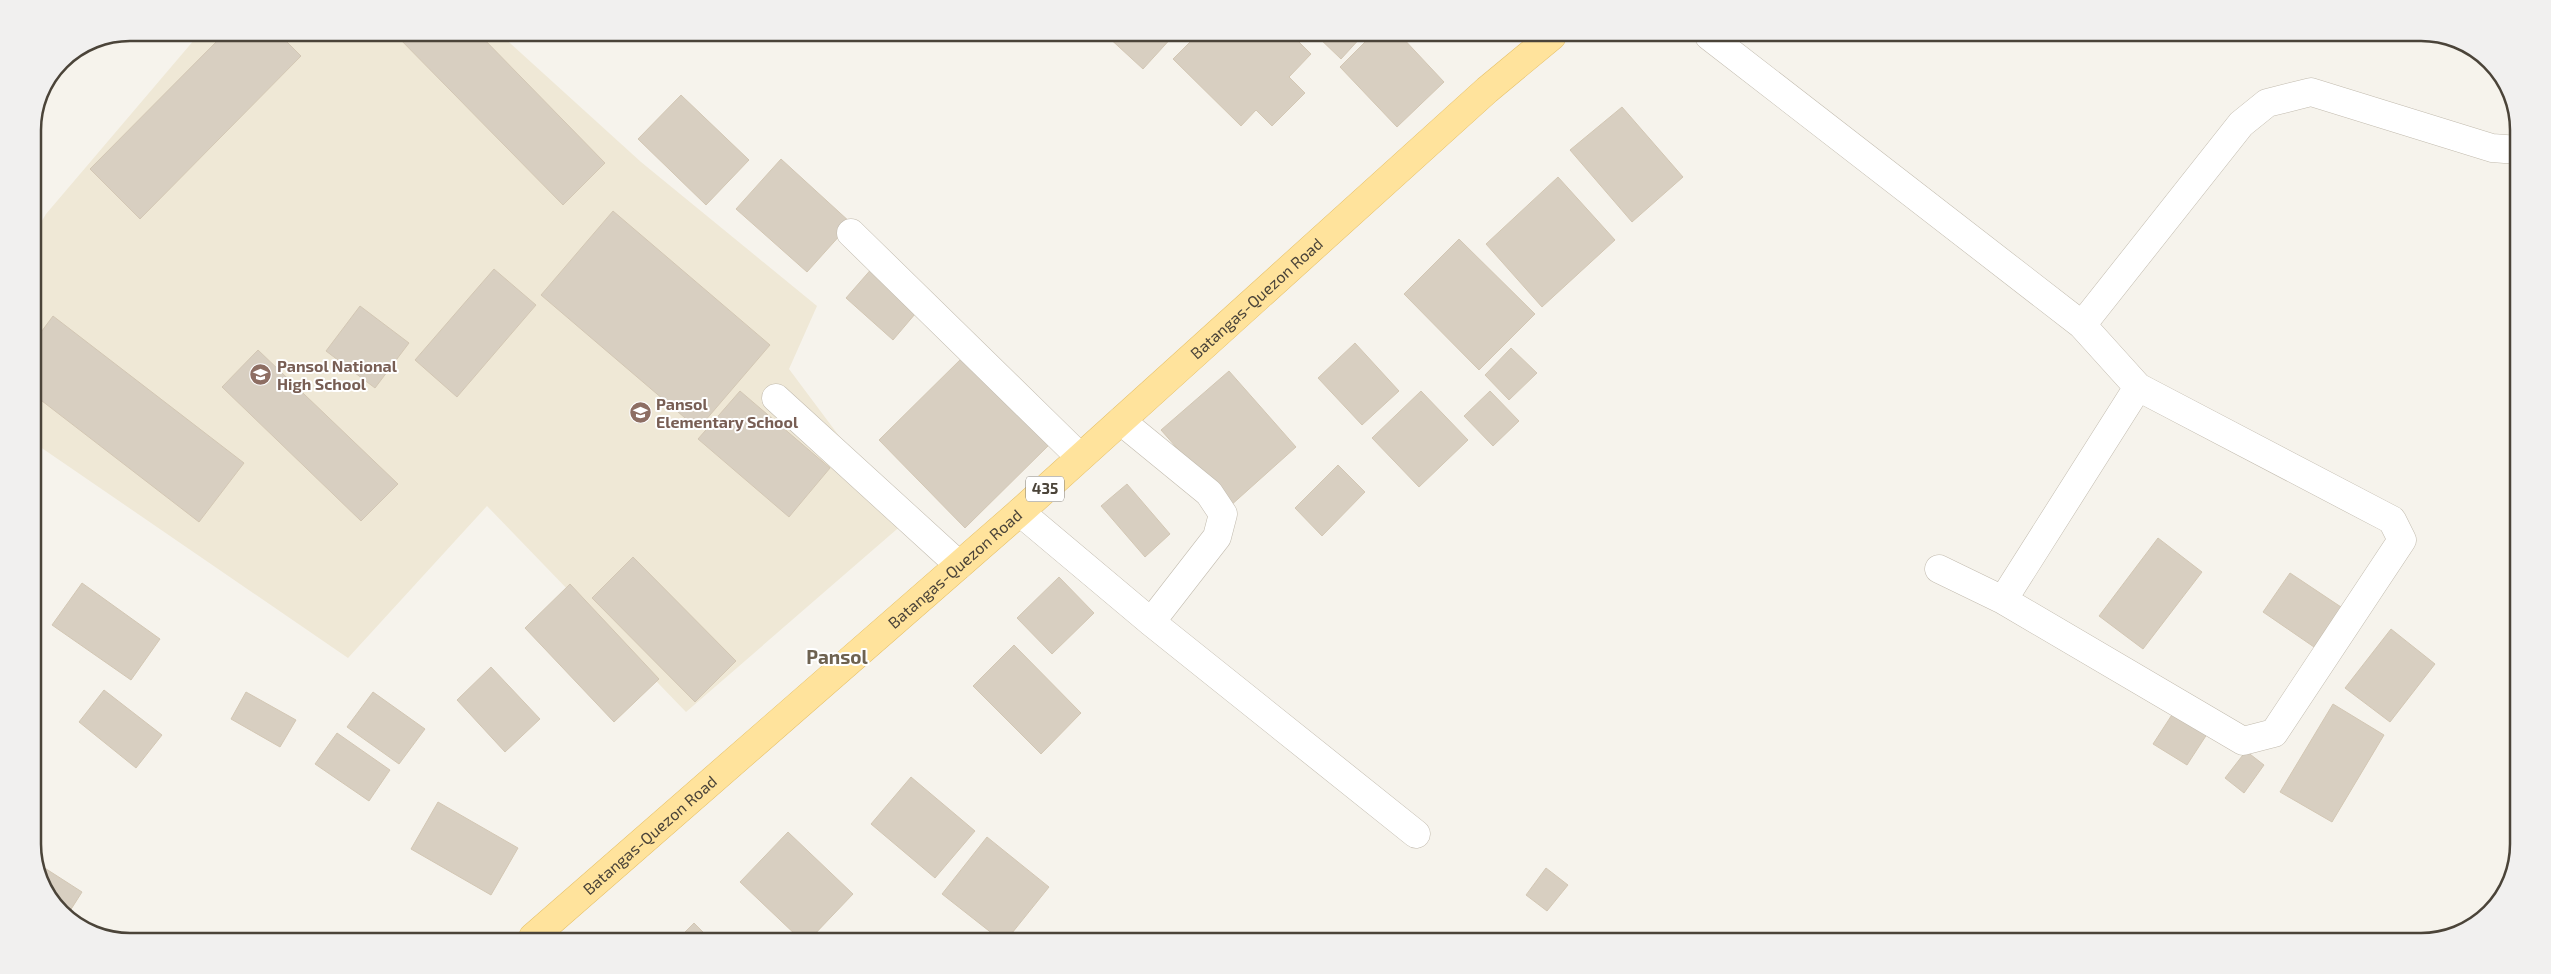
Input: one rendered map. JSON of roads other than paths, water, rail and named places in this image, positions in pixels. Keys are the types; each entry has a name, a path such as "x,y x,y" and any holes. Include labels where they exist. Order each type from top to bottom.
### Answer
{"main road":[{"name":"Batangas-Quezon Road","path":"537,933 1020,512 1487,90 1546,41"}],"street":[{"path":"1715,41 2082,325 2138,387 2392,520 2402,540 2274,733 2243,740 2003,600 1939,569"},
{"path":"2082,325 2241,124 2267,103 2311,92 2492,148 2510,149"},
{"path":"851,233 1080,457"},
{"path":"2003,600 2138,387"},
{"path":"776,398 959,565"},
{"path":"1121,421 1209,493 1222,514 1217,537 1151,622"},
{"path":"1020,512 1151,622 1416,834"}],"place":[{"name":"Pansol National High School","path":"261,375"},
{"name":"Pansol Elementary School","path":"640,413"}],"district":[{"name":"Pansol","path":"837,657"}]}
